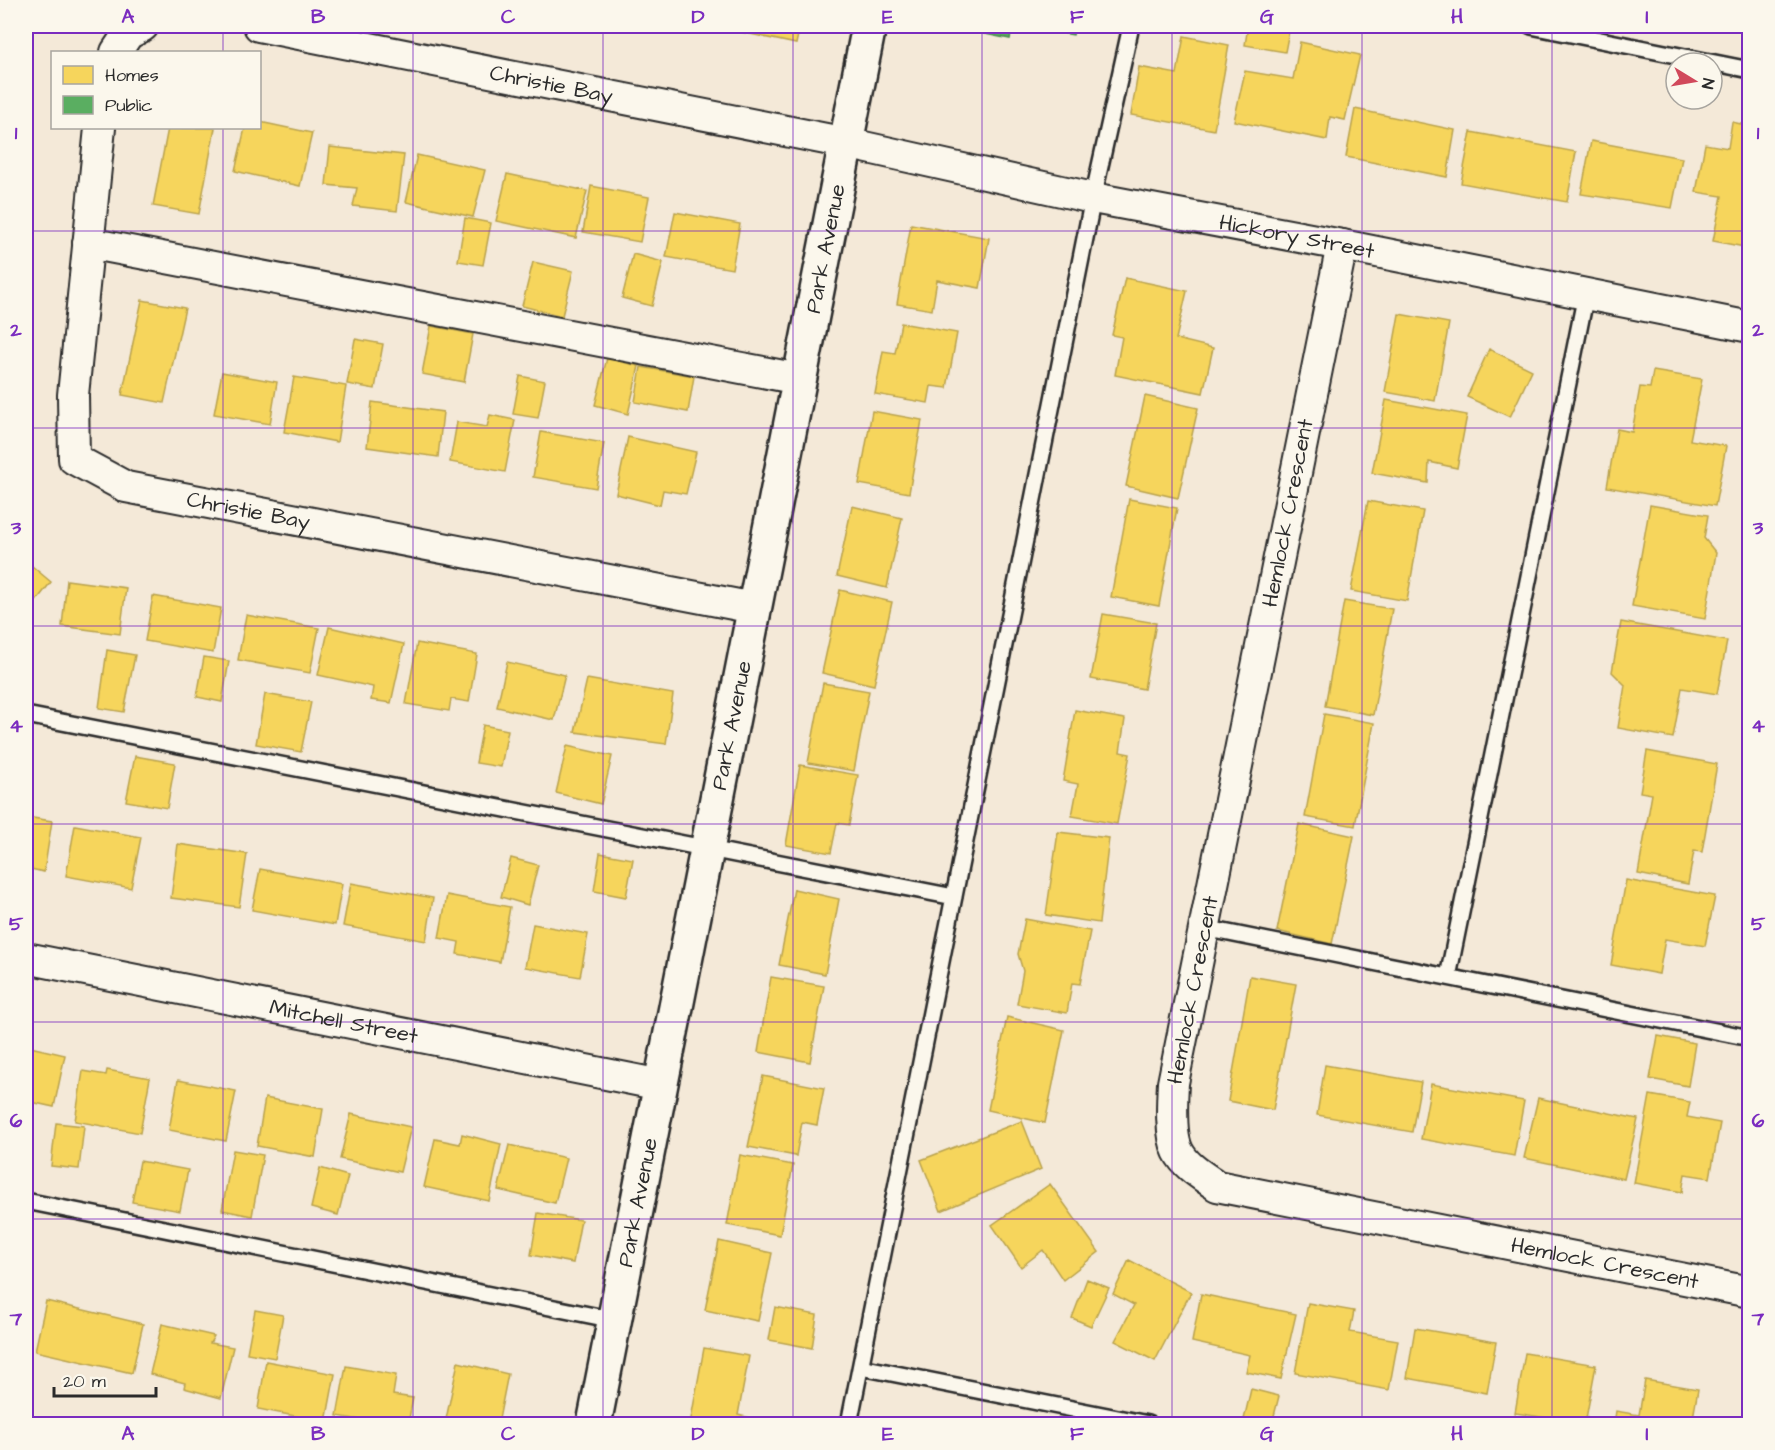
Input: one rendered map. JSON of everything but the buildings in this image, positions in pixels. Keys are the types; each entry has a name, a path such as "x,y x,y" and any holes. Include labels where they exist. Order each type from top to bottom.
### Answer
{"street":[{"path":"117,51 128,34 142,26"},
{"name":"Christie Bay","path":"259,26 846,143"},
{"name":"Park Avenue","path":"594,1425 869,26"},
{"name":"Christie Bay","path":"100,129 73,395 74,459 126,487 754,608"},
{"name":"Hickory Street","path":"846,143 1094,198 1342,245 1749,327"},
{"path":"88,243 800,379"},
{"name":"Hemlock Crescent","path":"1342,245 1173,1083 1172,1118 1177,1150 1195,1172 1217,1186 1749,1292"},
{"name":"Mitchell Street","path":"26,958 661,1084"}],"lane":[{"path":"849,1425 1094,198 1131,26"},
{"path":"1531,26 1749,70"},
{"path":"1448,977 1586,294"},
{"path":"26,715 954,897"},
{"path":"1204,928 1749,1038"},
{"path":"26,1201 614,1320"},
{"path":"861,1367 1148,1425"}]}
